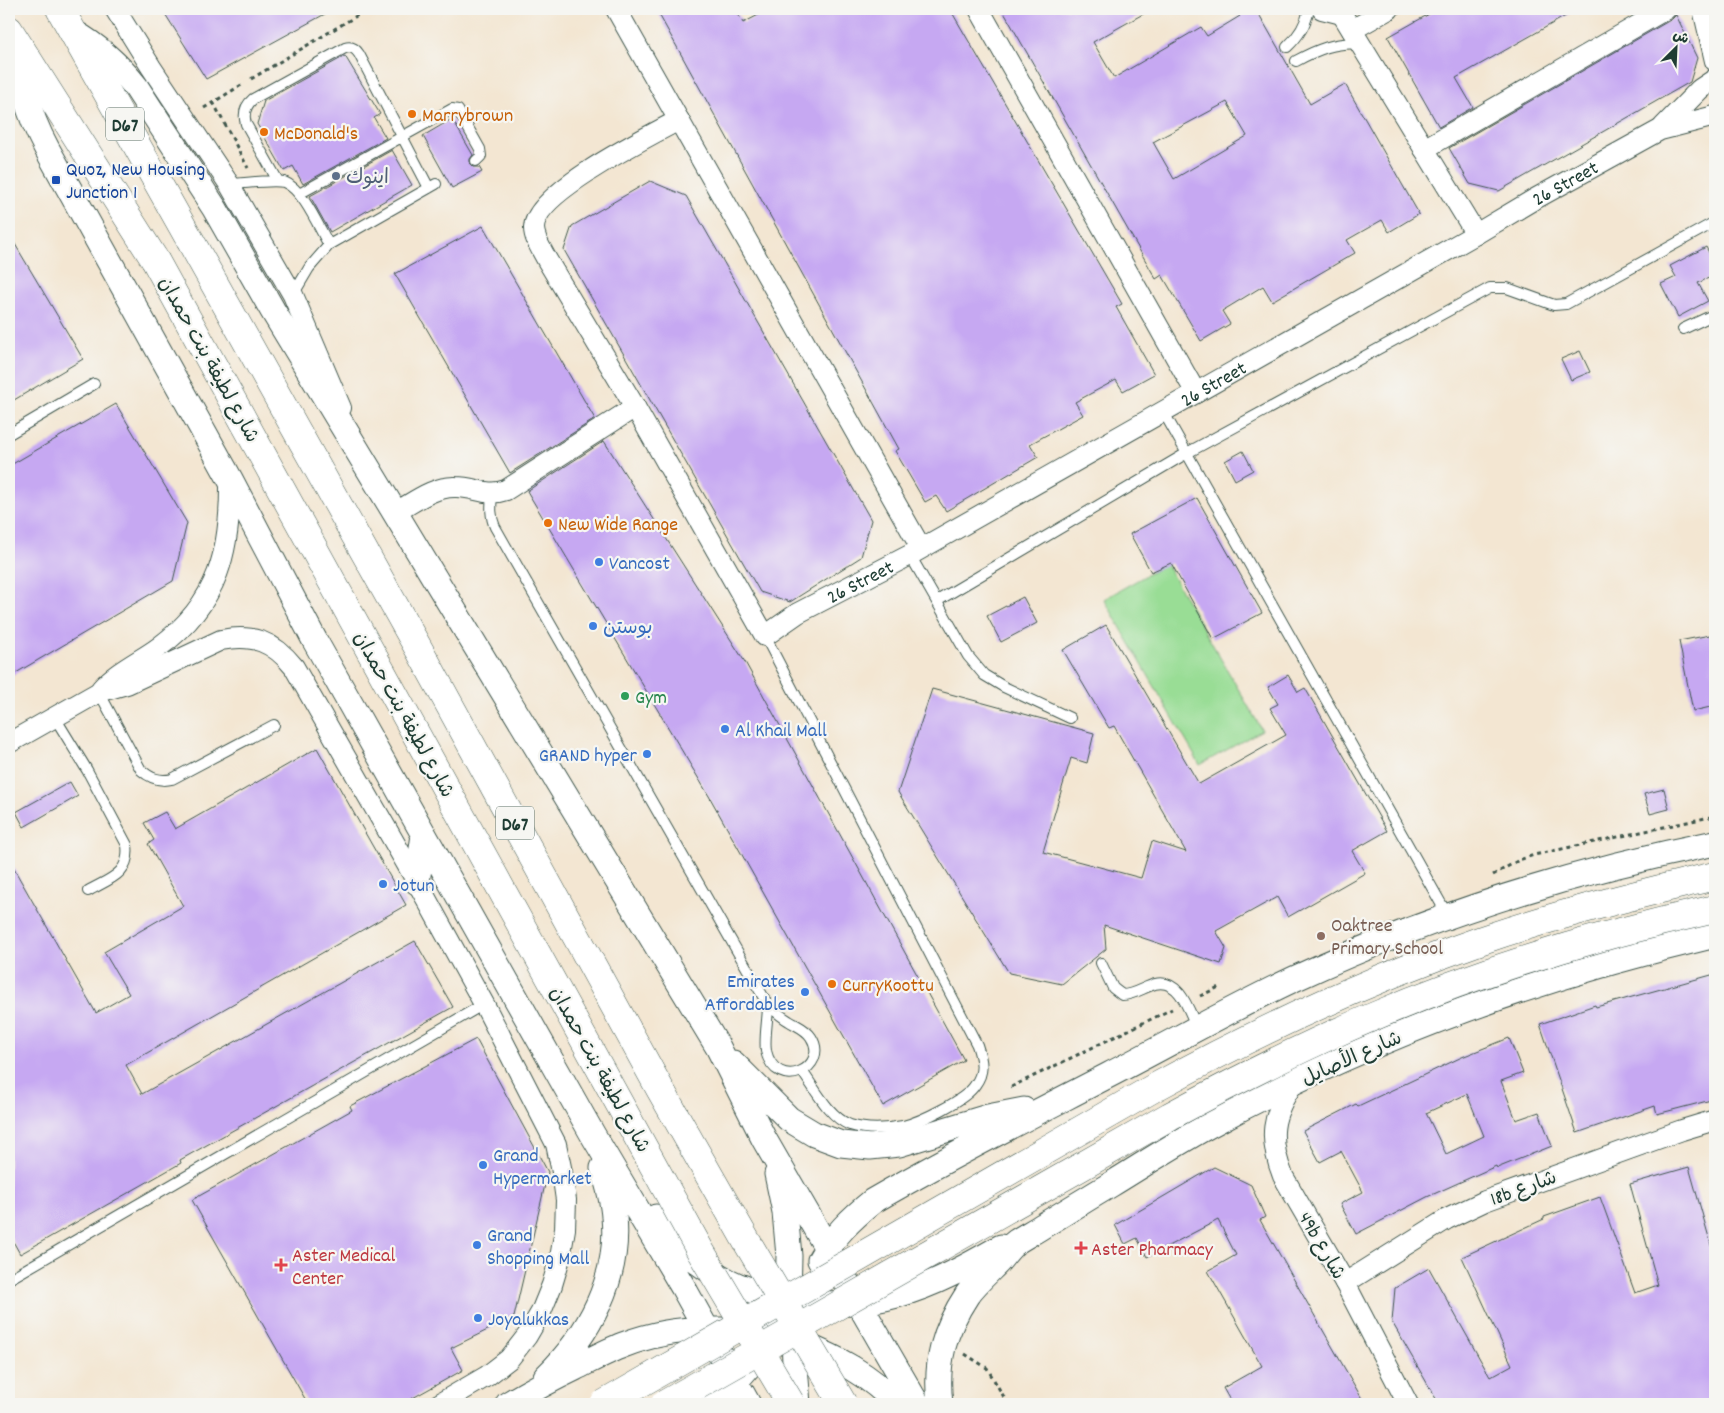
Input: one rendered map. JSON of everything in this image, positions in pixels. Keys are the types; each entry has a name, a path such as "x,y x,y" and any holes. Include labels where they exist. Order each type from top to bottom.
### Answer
{"main road":[{"name":"شارع لطيفة بنت حمدان","path":"60,9 431,671 665,1098 747,1242 843,1404"},
{"name":"شارع لطيفة بنت حمدان","path":"11,33 155,260 701,1252 791,1404"},
{"path":"604,1404 1152,1089 1281,1022 1364,985 1483,940 1644,892 1715,876"},
{"path":"665,1404 1170,1116 1302,1048 1370,1018 1509,965 1643,925 1715,909"}],"street":[{"path":"115,9 150,68 229,184 293,294 340,402 340,420"},
{"path":"616,9 679,120 915,552"},
{"path":"979,9 1196,393"},
{"path":"1322,9 1348,24 1476,234"},
{"path":"1348,24 1389,9"},
{"path":"1424,149 1666,9"},
{"path":"1703,9 1715,61"},
{"name":"شارع لطيفة بنت حمدان","path":"73,32 108,56 136,87 215,209 273,311 718,1047 764,1139"},
{"path":"11,33 18,71 27,105 36,128 230,479 315,641 593,1135 748,1404"},
{"name":"26 Street","path":"1660,130 1700,89 1715,79"},
{"name":"26 Street","path":"765,636 798,613 915,552 1533,200 1660,130 1715,116"},
{"path":"679,120 616,154 558,193 543,207 534,226 536,237 547,260 635,407 765,636"},
{"path":"396,512 433,492 445,488 458,487 492,494 506,490 635,407"},
{"path":"99,692 120,672 173,636 197,610 207,595 216,579 226,540 229,520 230,479"},
{"path":"9,742 99,692 127,684 221,640 238,637 254,638 270,644 284,654 294,666 418,882 484,1004 556,1144 562,1172 566,1200 560,1258 541,1312 509,1359 487,1376 439,1404"},
{"path":"418,882 424,835"},
{"path":"711,1404 735,1382 754,1360 828,1247 850,1219 873,1201 1044,1108 1293,980 1358,951 1494,900 1667,852 1715,842"},
{"name":"شارع الأصايل","path":"1014,1243 1216,1121 1294,1081 1396,1036 1496,998 1608,962 1715,935"},
{"path":"718,1047 789,1119 814,1134 841,1144 870,1147 899,1144 1016,1111 1044,1108"},
{"name":"49b شارع","path":"1294,1081 1283,1098 1276,1116 1274,1137 1276,1157 1283,1176 1345,1283 1408,1404"},
{"name":"18b شارع","path":"1345,1283 1447,1220 1485,1201 1682,1130 1715,1120"},
{"path":"593,1135 614,1150 661,1225 691,1256 707,1269 756,1292 795,1300 829,1303 858,1302 888,1297 946,1277 1006,1244 1014,1243"},
{"path":"533,1389 568,1352 583,1331 596,1309 609,1277 615,1240 614,1216 610,1192 593,1135"},
{"path":"764,1139 917,1404"},
{"path":"764,1139 777,1175 786,1212 795,1300 798,1404"},
{"path":"940,1404 938,1372 943,1341 952,1321 968,1294 1014,1243"},
{"path":"508,1404 533,1389 622,1345 678,1331 706,1329 739,1331 796,1341 856,1370 883,1390 897,1404"}],"lane":[{"path":"1287,47 1300,33 1305,24 1309,9"},
{"path":"1296,61 1322,48 1349,42 1348,24"},
{"path":"278,181 246,124 244,119 246,107 253,99 344,48 350,47 358,51 402,136 432,186 329,245 309,268 293,294"},
{"path":"299,194 450,110 456,109 481,151 481,156 476,161"},
{"path":"229,184 278,181 290,185 299,194 329,245"},
{"path":"937,601 1187,454 1490,288 1507,288 1554,305 1566,304 1715,222"},
{"path":"1683,329 1715,314"},
{"path":"9,434 94,384"},
{"path":"1163,412 1448,916"},
{"path":"492,494 490,511 495,527 768,1005 788,1021 806,1031 811,1038 815,1054 813,1061 802,1071 794,1074 779,1071 773,1066 766,1049 768,1005"},
{"path":"915,552 937,601 968,656 984,675 1004,687 1070,718"},
{"path":"765,636 977,1046 982,1060 981,1073 976,1085 955,1104 905,1125 889,1127 861,1128 848,1124 828,1108 802,1071"},
{"path":"99,692 141,770 158,780 172,779 274,725"},
{"path":"54,716 88,770 128,845 128,854 123,869 117,875 88,890"},
{"path":"1101,963 1113,988 1122,995 1128,995 1157,983 1167,984 1176,988 1182,996 1198,1029"},
{"path":"9,1278 484,1004"}],"path":[{"path":"185,119 368,9"},
{"path":"213,102 257,183"},
{"path":"943,1341 987,1368 1008,1404"}],"green space":[{"path":"1166,564 1262,730 1200,765 1104,599"}],"building":[{"path":"162,9 334,9 206,79"},
{"path":"656,9 735,9 743,23 770,9 950,9 1122,304 1116,307 1154,374 1123,391 1116,380 1075,402 1083,415 1030,444 1038,457 946,511 936,496 925,502 895,451 899,449"},
{"path":"1002,9 1152,9 1093,42 1114,78 1201,27 1207,36 1240,16 1235,9 1256,9 1310,104 1345,84 1419,214 1389,232 1382,220 1347,240 1355,253 1272,301 1263,286 1222,311 1230,324 1201,341 1162,275 1156,279","holes":["1227,102 1247,136 1174,179 1153,142"]},
{"path":"1438,9 1578,9 1456,78 1473,107 1439,127 1388,37"},
{"path":"1676,15 1697,58 1690,82 1499,191 1470,184 1449,148"},
{"path":"345,56 380,114 374,118 386,138 303,184 293,166 284,171 257,124 264,101"},
{"path":"452,119 473,155 470,163 474,167 479,167 482,172 452,188 423,136"},
{"path":"392,150 412,185 330,232 310,196"},
{"path":"650,181 686,196 871,520 861,557 790,602 760,592 564,250 572,226"},
{"path":"483,226 595,419 510,473 395,274"},
{"path":"9,234 83,359 9,403"},
{"path":"1706,247 1715,264 1715,275 1698,283 1708,301 1678,317 1661,284 1676,277 1670,266"},
{"path":"1580,351 1590,372 1571,380 1561,359"},
{"path":"116,404 187,523 173,581 9,677 9,466"},
{"name":"Al Khail Mall","path":"604,441 745,662 964,1060 883,1106 709,796 527,491"},
{"path":"1243,451 1253,470 1235,480 1225,461"},
{"path":"1197,498 1262,613 1213,639 1171,563 1151,572 1130,534"},
{"path":"1023,597 1037,623 1001,642 987,616"},
{"path":"1106,625 1199,784 1286,735 1270,708 1278,704 1268,687 1288,675 1298,692 1305,688 1387,831 1352,851 1365,873 1288,917 1277,897 1216,931 1226,948 1221,964 1104,925 1106,949 1062,984 1009,973 898,792 932,689 1094,733 1087,763 1071,758 1043,852 1141,878 1152,841 1186,852 1114,726 1109,728 1063,650"},
{"path":"1715,634 1715,706 1693,711 1679,641"},
{"path":"317,748 406,905 126,1065 142,1094 415,941 453,1007 180,1160 181,1163 20,1254 9,1234 9,860 96,1013 129,994 104,952 183,906 148,844 154,840 144,823 165,812 175,829"},
{"path":"70,782 78,796 24,827 16,812"},
{"path":"1664,789 1669,809 1650,814 1644,794"},
{"path":"1715,974 1715,1099 1657,1114 1655,1106 1577,1133 1540,1024 1595,1005 1596,1007"},
{"path":"1509,1038 1523,1073 1501,1081 1516,1120 1539,1112 1552,1146 1497,1168 1496,1166 1427,1197 1356,1234 1340,1204 1363,1192 1341,1151 1320,1162 1303,1131 1356,1104 1358,1106 1462,1057","holes":["1467,1094 1484,1136 1446,1154 1426,1113"]},
{"path":"476,1039 548,1172 514,1317 451,1348 463,1370 402,1404 308,1404 192,1200 352,1110 350,1106"},
{"path":"1214,1167 1251,1185 1265,1217 1260,1220 1365,1404 1232,1404 1223,1388 1262,1366 1208,1271 1236,1255 1218,1220 1147,1257 1137,1238 1125,1244 1115,1225"},
{"path":"1689,1167 1715,1259 1715,1404 1439,1404 1392,1322 1395,1288 1429,1268 1490,1377 1512,1365 1462,1257 1544,1219 1544,1217 1600,1197 1635,1293 1658,1285 1630,1184"}],"place":[{"name":"Marrybrown","path":"412,114"},
{"name":"McDonald's","path":"264,132"},
{"name":"اينوك","path":"336,176"},
{"name":"Quoz, New Housing Junction 1","path":"56,180"},
{"name":"New Wide Range","path":"548,523"},
{"name":"Vancost","path":"599,562"},
{"name":"بوستن","path":"593,626"},
{"name":"Gym","path":"625,696"},
{"name":"Al Khail Mall","path":"725,729"},
{"name":"GRAND hyper","path":"647,754"},
{"name":"Jotun","path":"383,884"},
{"name":"Oaktree Primary School","path":"1321,936"},
{"name":"CurryKoottu","path":"832,984"},
{"name":"Emirates Affordables","path":"805,992"},
{"name":"Grand Hypermarket","path":"483,1165"},
{"name":"Grand Shopping Mall","path":"477,1245"},
{"name":"Aster Pharmacy","path":"1081,1248"},
{"name":"Aster Medical Center","path":"281,1265"},
{"name":"Joyalukkas","path":"478,1318"}]}
